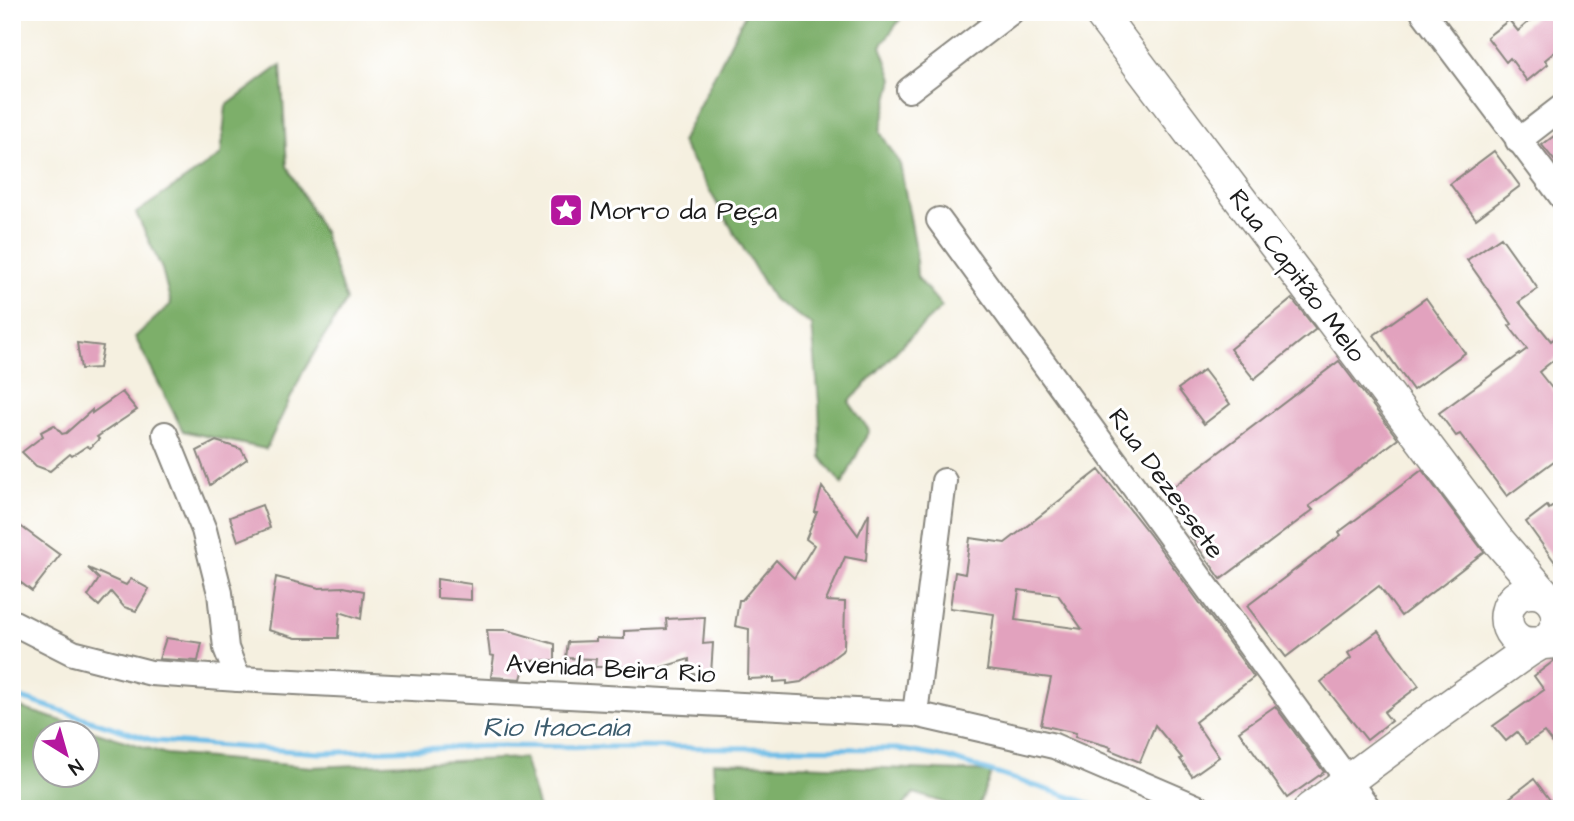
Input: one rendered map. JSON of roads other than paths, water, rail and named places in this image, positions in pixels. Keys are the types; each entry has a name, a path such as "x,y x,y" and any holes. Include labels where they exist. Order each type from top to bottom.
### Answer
{"main road":[{"name":"Rua Capitão Melo","path":"1100,12 1555,620"},
{"name":"Rua Capitão Melo","path":"1459,699 1497,649 1506,615 1507,573 1496,538"},
{"path":"1539,592 1555,620 1525,643 1511,635 1506,615 1510,604 1522,593 1539,592"},
{"path":"1310,809 1459,699 1555,620"}],"street":[{"path":"909,90 1011,12"},
{"path":"1423,12 1562,197"},
{"path":"1518,141 1562,107"},
{"name":"Rua Dezessete","path":"939,220 1369,809"},
{"path":"165,434 204,530 220,593 226,648 238,679"},
{"path":"915,713 944,481"},
{"name":"Avenida Beira Rio","path":"12,622 73,653 151,673 915,713 1054,746 1201,809"}],"waterway":[{"name":"Rio Itaocaia","path":"12,695 155,741 320,753 490,746 897,749 948,758 1086,802 1099,809"}],"place":[{"name":"Morro da Peça","path":"566,210"}]}
